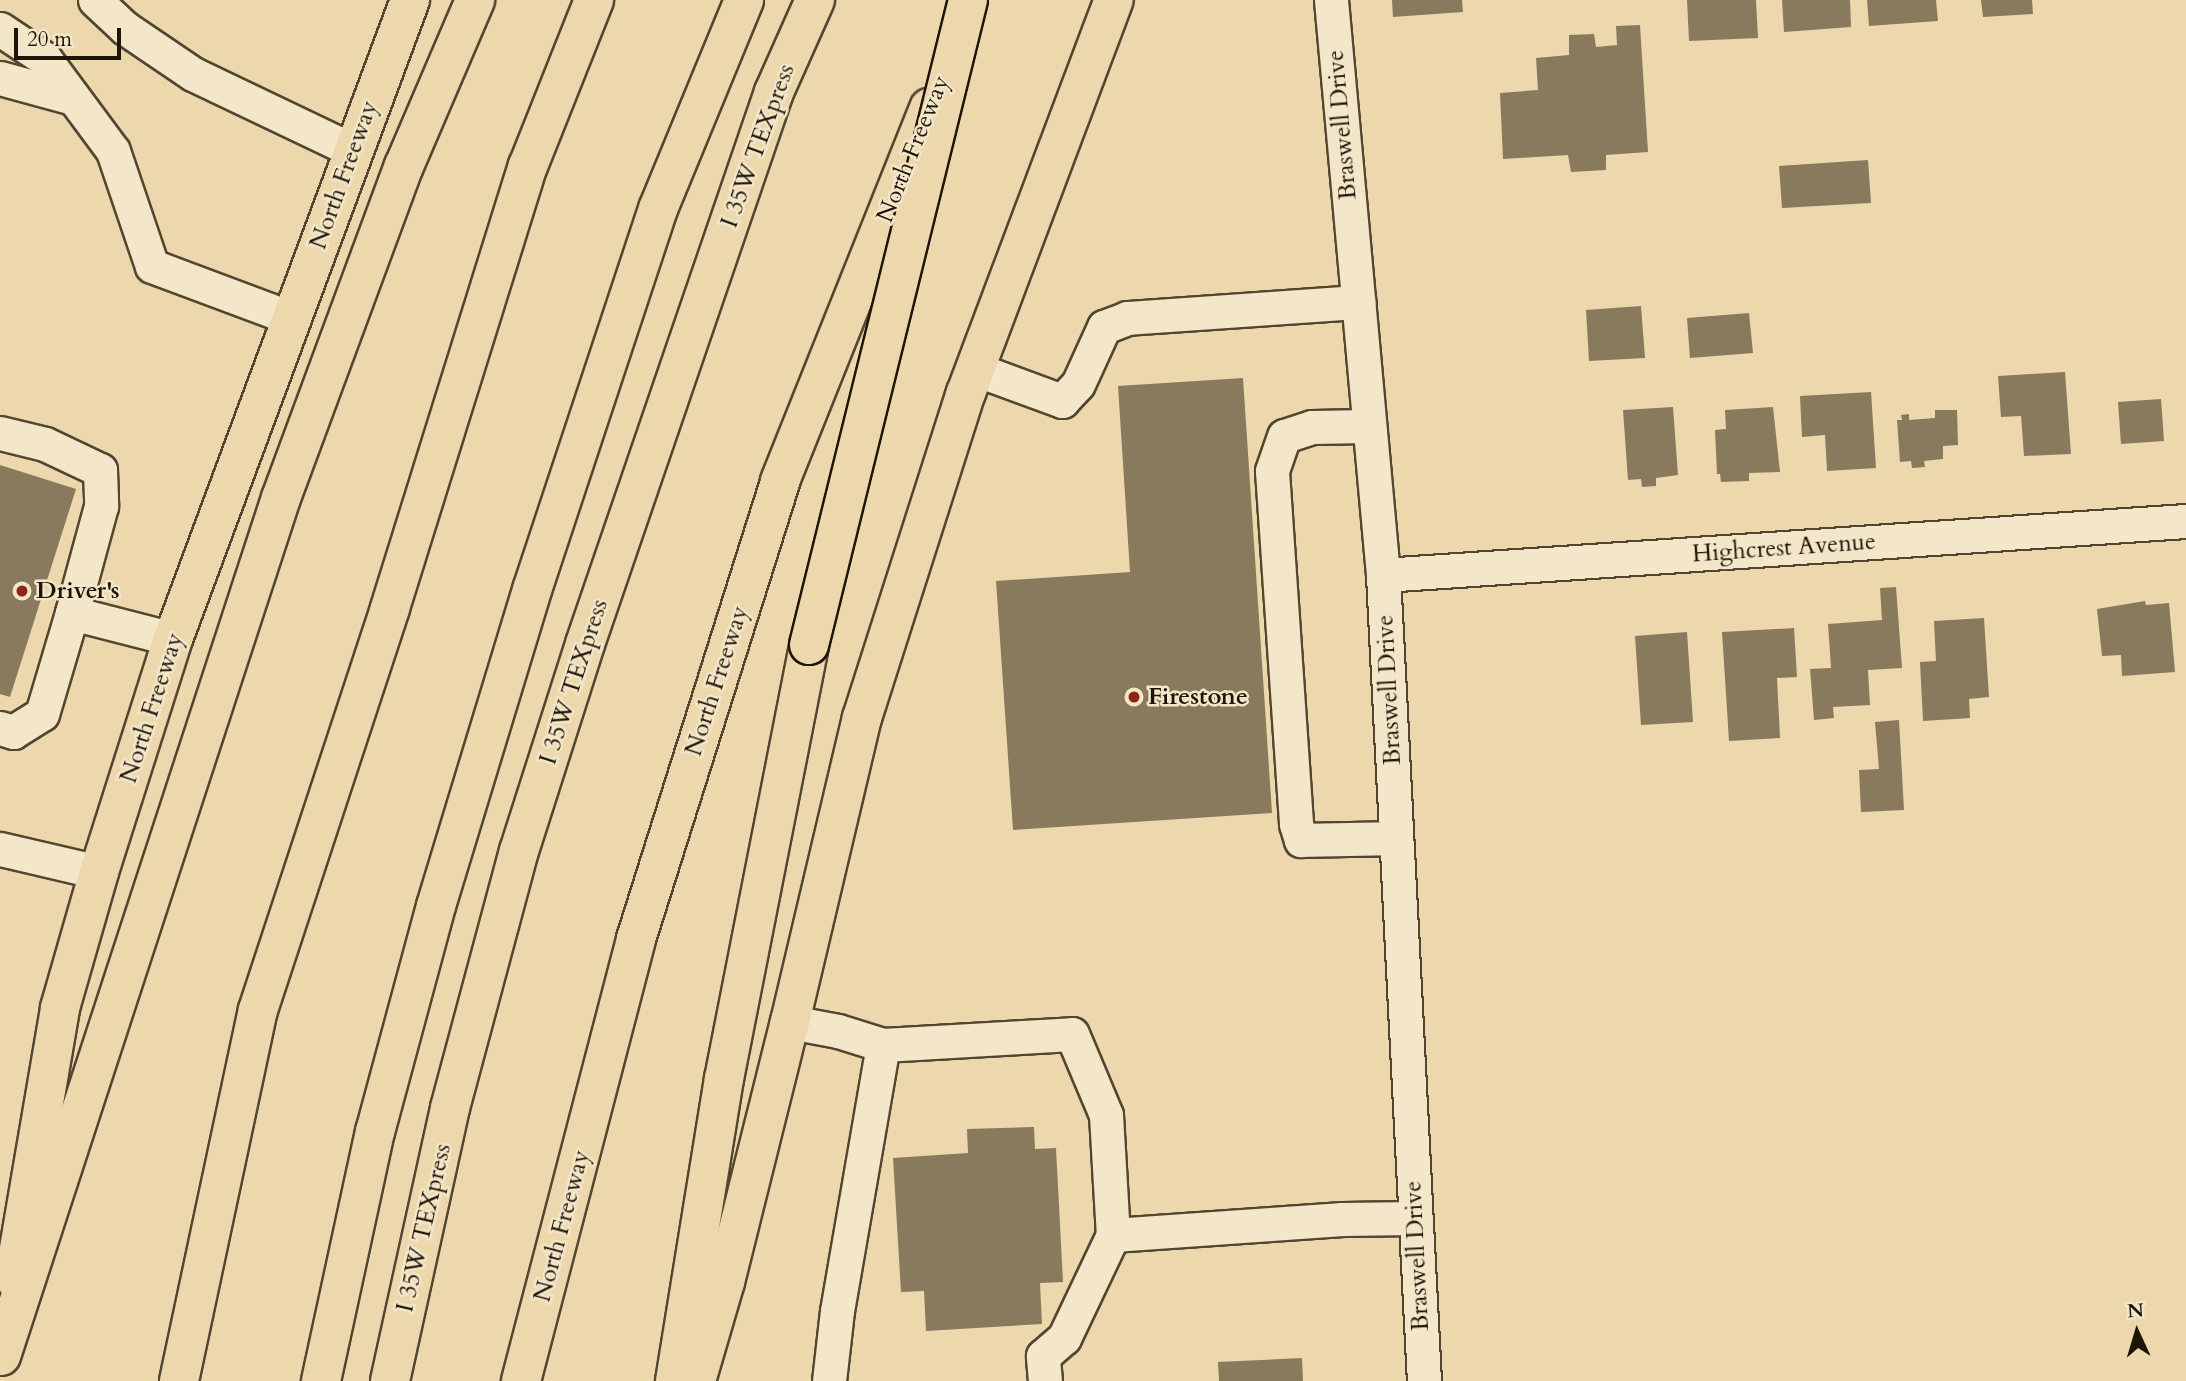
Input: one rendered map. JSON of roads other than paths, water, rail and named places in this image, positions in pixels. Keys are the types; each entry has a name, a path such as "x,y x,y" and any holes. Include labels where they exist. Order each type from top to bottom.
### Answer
{"main road":[{"name":"North Freeway","path":"0,1358 60,1008 99,872 173,639 352,150 410,0"},
{"path":"0,1358 281,498 404,166 474,0"},
{"path":"179,1381 258,1010 394,595 528,166 594,0"},
{"path":"321,1381 375,1132 436,906 533,587 659,209 744,0"},
{"name":"I 35W TEXpress","path":"390,1381 450,1108 519,851 585,643 774,92 815,0"},
{"name":"North Freeway","path":"521,1381 636,939 780,481 970,0"},
{"path":"675,1381 724,1079 809,645 970,0"},
{"path":"696,1381 725,1282 862,718 975,369 1114,0"}],"street":[{"path":"94,0 130,14 193,74 352,150"},
{"name":"Braswell Drive","path":"1331,0 1383,575 1424,1381"},
{"path":"0,29 45,59 113,151 152,266 291,318"},
{"path":"0,78 73,98"},
{"path":"975,369 1062,401 1077,384 1104,327 1127,318 1358,302"},
{"path":"1369,426 1312,427 1284,436 1272,471 1296,824 1301,840 1396,838"},
{"path":"0,433 45,444 100,470 101,506 41,714 13,732 0,728"},
{"name":"Highcrest Avenue","path":"1383,575 2186,521"},
{"path":"72,613 173,639"},
{"path":"0,849 99,872"},
{"path":"790,1022 838,1031 883,1045 1072,1034 1106,1115 1112,1235 1064,1338 1043,1356 1045,1381"},
{"path":"829,1381 837,1311 883,1045"},
{"path":"1112,1235 1342,1219 1415,1218"}],"place":[{"name":"Driver's","path":"22,591"},
{"name":"Firestone","path":"1134,697"}]}
